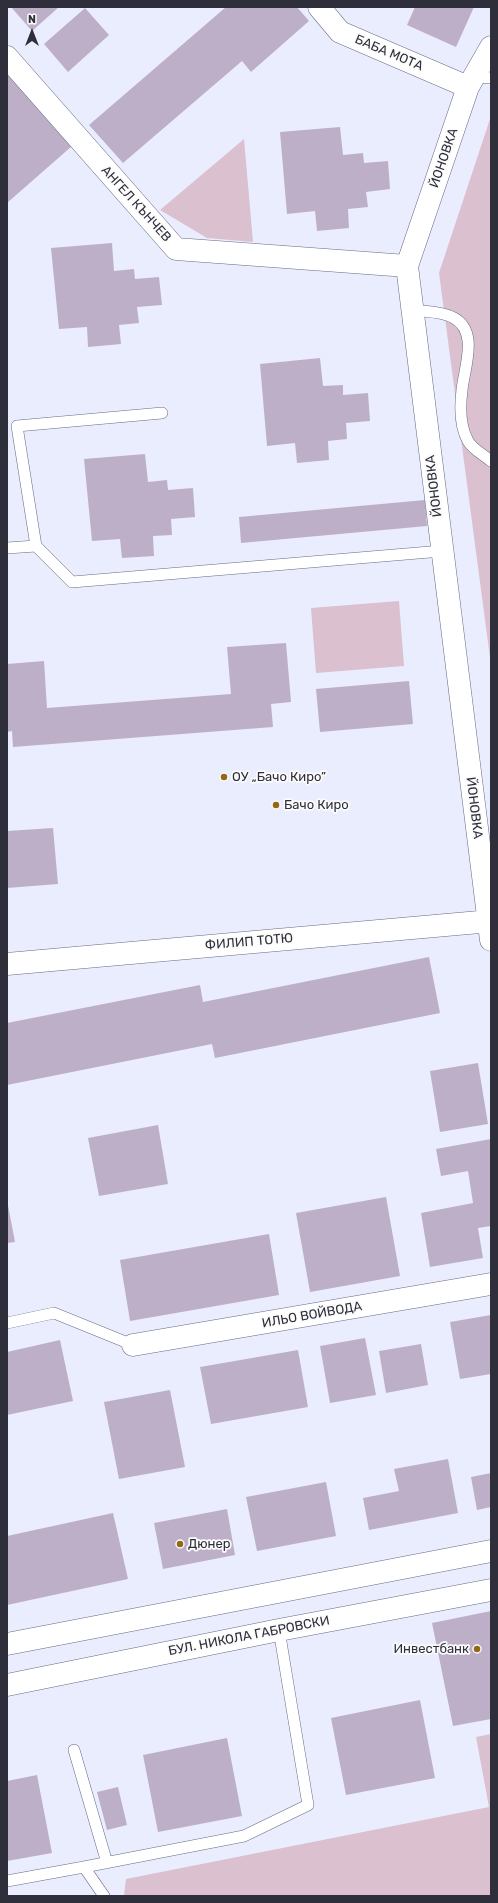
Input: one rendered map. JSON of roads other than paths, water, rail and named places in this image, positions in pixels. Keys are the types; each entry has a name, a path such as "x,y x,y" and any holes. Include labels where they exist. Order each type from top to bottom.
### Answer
{"street":[{"name":"БАБА МОТА","path":"319,7 340,32 478,81"},
{"name":"ЙОНОВКА","path":"490,927 407,266 491,47"},
{"name":"АНГЕЛ КЪНЧЕВ","path":"7,57 176,248 407,266"},
{"name":"ФИЛИП ТОТЮ","path":"7,964 490,927"},
{"name":"ИЛЬО ВОЙВОДА","path":"133,1345 491,1284"},
{"path":"7,1644 491,1552"},
{"name":"БУЛ. НИКОЛА ГАБРОВСКИ","path":"7,1685 279,1630 491,1590"}],"lane":[{"path":"413,310 444,314 452,317 456,319 466,333 468,356 462,389 461,413 464,432 468,442 491,461"},
{"path":"162,413 17,426 36,546 72,582 442,551"},
{"path":"7,548 36,546"},
{"path":"7,1323 54,1313 133,1345"},
{"path":"7,1881 244,1836 308,1805 279,1630"},
{"path":"74,1750 107,1863"},
{"path":"84,1867 104,1896"}],"place":[{"name":"ОУ „Бачо Киро”","path":"224,777"},
{"name":"Бачо Киро","path":"276,805"},
{"name":"Дюнер","path":"180,1544"},
{"name":"Инвестбанк","path":"477,1649"}]}
